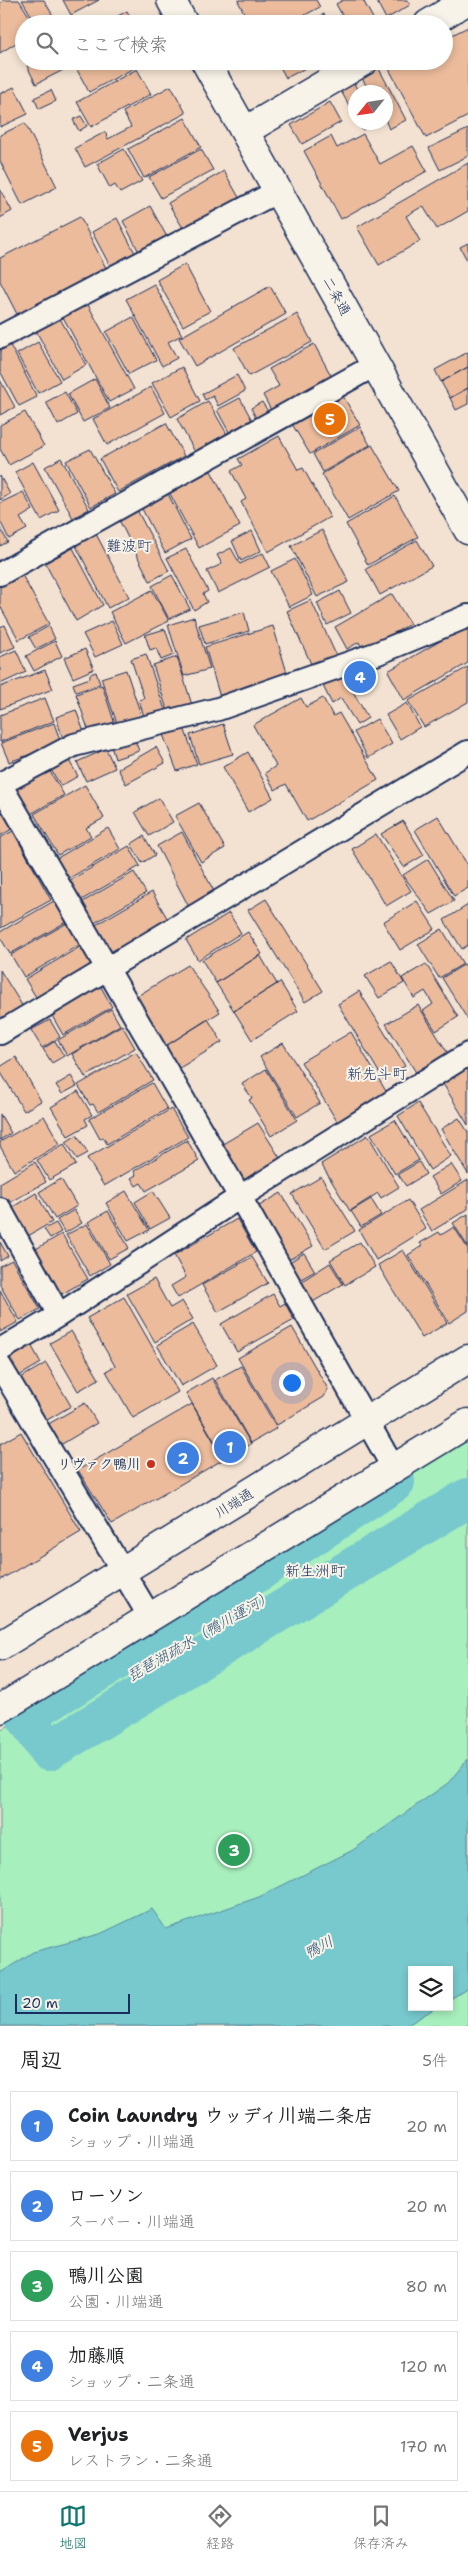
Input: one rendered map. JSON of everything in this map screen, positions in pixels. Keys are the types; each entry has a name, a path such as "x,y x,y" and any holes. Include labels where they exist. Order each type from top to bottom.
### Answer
{"street":[{"path":"171,0 179,15"},
{"path":"443,15 468,0"},
{"name":"二条通","path":"210,70 468,530"},
{"path":"245,131 349,70"},
{"name":"川端通","path":"0,1646 468,1359"},
{"path":"0,1709 468,1423"}],"lane":[{"path":"0,337 278,191"},
{"path":"0,574 375,365"},
{"path":"394,1469 240,1197 0,784 74,745 227,706 378,653 468,616"},
{"path":"0,1033 468,752"},
{"path":"0,1350 60,1315 240,1197 468,1054"},
{"path":"0,1210 60,1315"},
{"path":"0,1366 150,1617"}],"green space":[{"path":"468,1437 468,2026 0,2026 0,1731"}],"water":[{"name":"鴨川","path":"468,1759 468,1988 453,1997 453,1966 408,1966 408,2011 430,2011 406,2026 0,2026 0,1973 33,1952 100,1934 152,1909 166,1929 259,1897 353,1850 448,1783"}],"building":[{"path":"4,0 19,0 28,15 15,15 15,44 0,53 0,3"},
{"path":"22,0 44,0 53,15 31,15"},
{"path":"63,0 99,0 71,15"},
{"path":"316,0 320,7 305,15 245,15 238,1"},
{"path":"343,0 363,0 371,15 342,15 336,4"},
{"path":"376,0 407,0 410,5 393,15 384,15"},
{"path":"127,11 129,15 120,15"},
{"path":"468,27 468,116 426,138 390,70 453,70 453,34"},
{"path":"29,70 63,70 36,84"},
{"path":"77,70 130,70 89,92"},
{"path":"135,70 138,70 151,94 91,127 77,102"},
{"path":"282,70 302,70 286,78"},
{"path":"364,70 380,70 388,85 366,85 359,73"},
{"path":"171,86 186,113 85,167 75,148 105,132 108,139 131,127 123,112"},
{"path":"14,87 28,114 0,127 0,94"},
{"path":"348,87 348,104 341,91"},
{"path":"51,90 56,101 39,109 34,98"},
{"path":"393,95 406,120 393,127"},
{"path":"330,102 341,122 302,144 291,125"},
{"path":"81,116 87,126 79,131 73,120"},
{"path":"185,118 201,147 144,178 128,149"},
{"path":"25,123 57,187 22,205 0,161 0,135"},
{"path":"468,129 468,156 440,170 429,148"},
{"path":"363,134 380,164 413,146 427,171 341,219 304,151 331,136 337,148"},
{"path":"124,149 142,181 120,193 115,185 110,188 97,164"},
{"path":"201,149 213,170 161,198 149,177"},
{"path":"468,163 468,211 437,229 423,206 406,216 420,241 379,265 357,227"},
{"path":"224,171 241,201 186,233 168,203"},
{"path":"0,189 12,211 0,218"},
{"path":"150,206 167,237 139,252 123,221"},
{"path":"80,217 107,270 18,316 0,281 0,258"},
{"path":"117,218 135,253 110,266 92,232"},
{"path":"468,243 468,262 460,247"},
{"path":"185,264 210,311 183,326 157,280"},
{"path":"154,284 182,335 168,342 177,358 162,366 126,299"},
{"path":"270,286 286,314 195,366 179,338"},
{"path":"87,303 134,389 109,402 63,317"},
{"path":"297,314 312,342 249,376 234,348"},
{"path":"58,315 86,365 62,379 34,327"},
{"path":"133,317 156,360 129,374 106,332"},
{"path":"38,342 60,381 38,393 17,354"},
{"path":"314,344 334,381 273,414 263,395 279,386 269,369"},
{"path":"10,345 37,397 19,406 0,371 0,351"},
{"path":"468,352 468,367 441,382 435,370"},
{"path":"182,367 200,401 171,417 152,383"},
{"path":"468,367 468,388 450,398 441,382"},
{"path":"237,375 245,391 218,406 213,396 205,400 202,394"},
{"path":"95,379 110,408 83,422 68,394"},
{"path":"0,380 15,407 0,415"},
{"path":"151,387 165,413 107,445 93,419"},
{"path":"468,388 468,404 456,410 450,398"},
{"path":"65,392 77,414 58,425 46,402"},
{"path":"343,396 360,425 310,454 292,424"},
{"path":"240,398 253,422 230,434 217,410"},
{"path":"208,401 227,434 195,452 177,419"},
{"path":"262,402 269,413 257,420 251,408"},
{"path":"25,412 44,446 9,465 0,449 0,425"},
{"path":"166,423 184,456 118,492 100,459"},
{"path":"360,427 370,445 323,472 313,454"},
{"path":"279,436 298,470 303,468 330,517 268,552 241,502 246,499 231,471 242,465 238,459"},
{"path":"372,445 399,491 348,520 322,474"},
{"path":"90,449 115,494 91,507 66,461"},
{"path":"61,458 89,509 73,518 45,467"},
{"path":"33,462 59,510 41,520 15,472"},
{"path":"211,471 240,526 199,548 169,492"},
{"path":"0,476 10,494 0,500"},
{"path":"23,492 33,510 20,518 27,529 9,539 0,521 0,503"},
{"path":"168,494 191,539 165,553 141,507"},
{"path":"395,496 418,537 368,565 346,524"},
{"path":"137,510 169,571 150,581 119,520"},
{"path":"0,528 8,542 0,546"},
{"path":"322,530 349,582 317,597 291,546"},
{"path":"252,531 261,551 241,561 232,541"},
{"path":"96,534 129,597 108,608 75,544"},
{"path":"417,540 432,566 380,595 366,569"},
{"path":"73,548 103,605 76,621 45,563"},
{"path":"231,548 240,564 263,553 270,567 218,593 207,571 222,564 217,555"},
{"path":"186,549 208,591 203,594 207,602 194,610 167,558"},
{"path":"295,559 313,595 289,607 271,571"},
{"path":"22,575 49,624 19,640 0,606 0,587"},
{"path":"172,575 190,609 169,619 152,586"},
{"path":"152,590 169,621 126,643 110,612"},
{"path":"340,591 351,613 327,625 317,603"},
{"path":"392,594 410,624 363,651 359,642 347,649 335,627"},
{"path":"311,600 336,655 312,666 287,611"},
{"path":"244,612 249,631 205,644 199,625"},
{"path":"194,617 210,669 184,676 168,625"},
{"path":"112,621 123,644 95,657 83,634"},
{"path":"5,625 15,647 0,653 0,627"},
{"path":"468,625 468,663 404,700 388,671"},
{"path":"49,626 55,639 36,649 29,637"},
{"path":"273,626 288,676 220,697 205,647"},
{"path":"165,629 174,655 161,660 156,648 150,650 145,635"},
{"path":"55,641 62,656 34,671 26,656"},
{"path":"85,649 94,669 73,678 64,658"},
{"path":"16,650 26,672 0,684 0,657"},
{"path":"146,654 166,713 145,720 139,700 144,698 131,659"},
{"path":"177,657 192,705 168,713 153,665"},
{"path":"468,667 468,702 424,727 408,701"},
{"path":"45,670 53,689 0,709 0,687"},
{"path":"126,670 143,721 119,729 101,678"},
{"path":"96,672 100,684 76,692 73,684 90,678 90,674"},
{"path":"343,674 368,718 357,725 341,698 332,704 323,686"},
{"path":"102,685 115,724 89,732 76,694"},
{"path":"45,698 54,721 0,742 0,715"},
{"path":"301,698 306,707 323,698 333,716 339,713 378,780 307,821 286,784 275,790 265,773 276,766 253,725"},
{"path":"407,703 420,727 400,739 386,715"},
{"path":"76,710 84,732 63,739 56,717"},
{"path":"377,719 392,744 368,758 354,732"},
{"path":"54,723 61,743 9,762 1,743"},
{"path":"223,724 233,754 199,764 190,735"},
{"path":"183,725 197,764 177,771 162,732"},
{"path":"134,738 139,751 115,759 111,746"},
{"path":"156,747 165,763 126,784 118,769"},
{"path":"106,749 115,768 86,781 77,762"},
{"path":"248,752 273,798 248,812 223,767"},
{"path":"68,759 78,776 61,786 51,770"},
{"path":"49,770 64,795 29,815 14,790"},
{"path":"85,785 104,818 86,828 91,836 58,855 34,814"},
{"path":"159,798 173,822 149,836 135,812"},
{"path":"199,803 225,848 201,862 175,816"},
{"path":"0,807 12,829 0,836"},
{"path":"438,816 468,866 468,888 454,896 415,830"},
{"path":"403,821 424,855 404,867 381,834"},
{"path":"108,828 120,849 66,880 54,860"},
{"path":"13,831 51,900 1,928 0,838"},
{"path":"182,832 215,893 189,907 157,846"},
{"path":"376,834 411,891 386,906 352,849"},
{"path":"144,836 155,855 142,863 131,844"},
{"path":"129,846 140,866 78,902 67,882"},
{"path":"428,859 454,901 431,914 403,875"},
{"path":"134,872 146,893 91,925 79,904"},
{"path":"152,892 170,923 110,958 92,927"},
{"path":"266,899 323,991 305,1002 248,910"},
{"path":"54,901 66,922 10,954 0,937 0,932"},
{"path":"417,901 435,929 400,950 383,922"},
{"path":"468,905 468,945 462,949 444,920"},
{"path":"229,913 241,933 198,960 186,940"},
{"path":"69,922 81,944 24,977 11,955"},
{"path":"442,929 463,964 439,978 418,944"},
{"path":"248,932 262,954 216,983 202,960"},
{"path":"83,945 97,969 39,1002 25,979"},
{"path":"260,955 277,984 234,1011 216,983"},
{"path":"391,961 404,983 379,998 365,976"},
{"path":"426,964 458,1017 436,1031 423,1011 433,1004 425,991 414,998 402,978"},
{"path":"465,964 468,968 468,1020 442,978"},
{"path":"188,965 220,1012 164,1047 134,998"},
{"path":"0,970 25,1010 0,1026"},
{"path":"280,982 298,1011 252,1040 234,1011"},
{"path":"100,985 112,1007 63,1035 51,1014"},
{"path":"359,991 405,1066 383,1079 338,1004"},
{"path":"418,1005 449,1055 417,1074 386,1024"},
{"path":"111,1009 120,1025 67,1056 58,1040"},
{"path":"208,1019 222,1042 178,1069 164,1047"},
{"path":"50,1020 60,1037 42,1048 31,1030"},
{"path":"122,1025 135,1048 85,1077 72,1054"},
{"path":"351,1032 387,1093 338,1123 301,1062"},
{"path":"55,1041 64,1056 52,1063 43,1049"},
{"path":"283,1043 320,1103 297,1117 260,1057"},
{"path":"136,1052 153,1080 98,1112 93,1104 90,1105 78,1085"},
{"path":"16,1057 41,1101 24,1111 0,1071 0,1067"},
{"path":"468,1067 468,1125 442,1082"},
{"path":"266,1069 297,1120 271,1136 249,1100 252,1098 242,1084"},
{"path":"71,1076 77,1086 62,1094 56,1085"},
{"path":"152,1083 167,1109 107,1144 103,1137 100,1139 89,1119"},
{"path":"78,1091 92,1115 85,1119 88,1125 68,1136 51,1107"},
{"path":"418,1103 451,1156 430,1170 398,1116"},
{"path":"171,1109 188,1137 104,1186 87,1158"},
{"path":"0,1114 11,1133 0,1140"},
{"path":"44,1116 60,1144 14,1171 0,1146 0,1142"},
{"path":"459,1118 468,1132 468,1174 441,1129"},
{"path":"395,1120 419,1160 395,1174 371,1134"},
{"path":"258,1123 280,1158 243,1181 221,1145"},
{"path":"77,1135 88,1153 77,1159 66,1142"},
{"path":"368,1135 399,1187 381,1198 378,1193 350,1211 321,1164"},
{"path":"187,1140 199,1161 146,1191 141,1183 136,1186 131,1178 136,1175 134,1171"},
{"path":"64,1144 76,1165 49,1180 37,1160"},
{"path":"35,1162 46,1182 6,1205 0,1195 0,1183"},
{"path":"419,1162 426,1174 406,1186 398,1174"},
{"path":"451,1164 462,1181 441,1194 430,1177"},
{"path":"321,1177 355,1231 325,1249 292,1194"},
{"path":"61,1179 77,1206 55,1219 39,1192"},
{"path":"468,1180 468,1209 432,1231 419,1210"},
{"path":"126,1191 149,1230 128,1241 106,1203"},
{"path":"153,1191 170,1218 150,1229 135,1202"},
{"path":"36,1193 52,1222 28,1236 11,1208"},
{"path":"281,1193 313,1246 285,1262 254,1209"},
{"path":"371,1199 381,1215 361,1227 351,1211"},
{"path":"408,1200 426,1229 376,1260 359,1230"},
{"path":"74,1210 82,1223 65,1233 57,1220"},
{"path":"108,1211 129,1248 109,1259 88,1222"},
{"path":"468,1214 468,1247 453,1223"},
{"path":"237,1219 256,1252 178,1298 171,1286 186,1277 174,1255"},
{"path":"56,1223 61,1232 50,1238 44,1229"},
{"path":"87,1224 110,1264 90,1276 66,1235"},
{"path":"454,1227 468,1249 468,1311 449,1323 408,1255 422,1246 420,1243 439,1232 441,1235"},
{"path":"62,1234 88,1279 60,1295 34,1250"},
{"path":"0,1242 8,1256 0,1261"},
{"path":"360,1242 375,1267 345,1285 330,1260"},
{"path":"403,1250 447,1323 422,1338 378,1265"},
{"path":"304,1253 315,1271 294,1283 283,1266"},
{"path":"252,1257 268,1283 218,1312 202,1285"},
{"path":"12,1260 40,1309 20,1320 0,1285 0,1266"},
{"path":"330,1263 343,1284 306,1306 294,1286"},
{"path":"154,1279 170,1308 182,1301 193,1319 155,1342 127,1294"},
{"path":"0,1290 18,1322 0,1332"},
{"path":"273,1294 280,1306 285,1303 294,1320 237,1352 221,1324"},
{"path":"124,1297 178,1392 133,1418 106,1371 115,1366 87,1318"},
{"path":"193,1324 217,1365 181,1386 157,1345"},
{"path":"292,1327 328,1389 324,1397 277,1425 238,1358"},
{"path":"71,1331 99,1379 78,1391 50,1343"},
{"path":"30,1343 41,1363 14,1379 6,1357"},
{"path":"46,1363 71,1406 42,1423 17,1380"},
{"path":"241,1366 277,1428 251,1443 215,1380"},
{"path":"212,1378 251,1444 225,1459 186,1393"},
{"path":"85,1403 97,1423 57,1447 45,1426"},
{"name":"リヴァク鴨川","path":"192,1404 224,1459 112,1524 78,1470"},
{"path":"21,1432 81,1532 0,1580 0,1444"}],"waterway":[{"path":"395,1482 183,1621 25,1715 48,1751 468,1498"}],"place":[{"name":"Verjus","path":"330,419"},
{"name":"加藤順","path":"360,677"},
{"name":"Coin Laundry ウッディ川端二条店","path":"230,1447"},
{"name":"ローソン","path":"183,1458"},
{"name":"リヴァク鴨川","path":"151,1464"},
{"name":"鴨川公園","path":"234,1850"}],"district":[{"name":"難波町","path":"129,546"},
{"name":"新先斗町","path":"377,1074"},
{"name":"新生洲町","path":"315,1571"}],"water label":[{"name":"琵琶湖疏水（鴨川運河）","path":"200,1636"}]}
